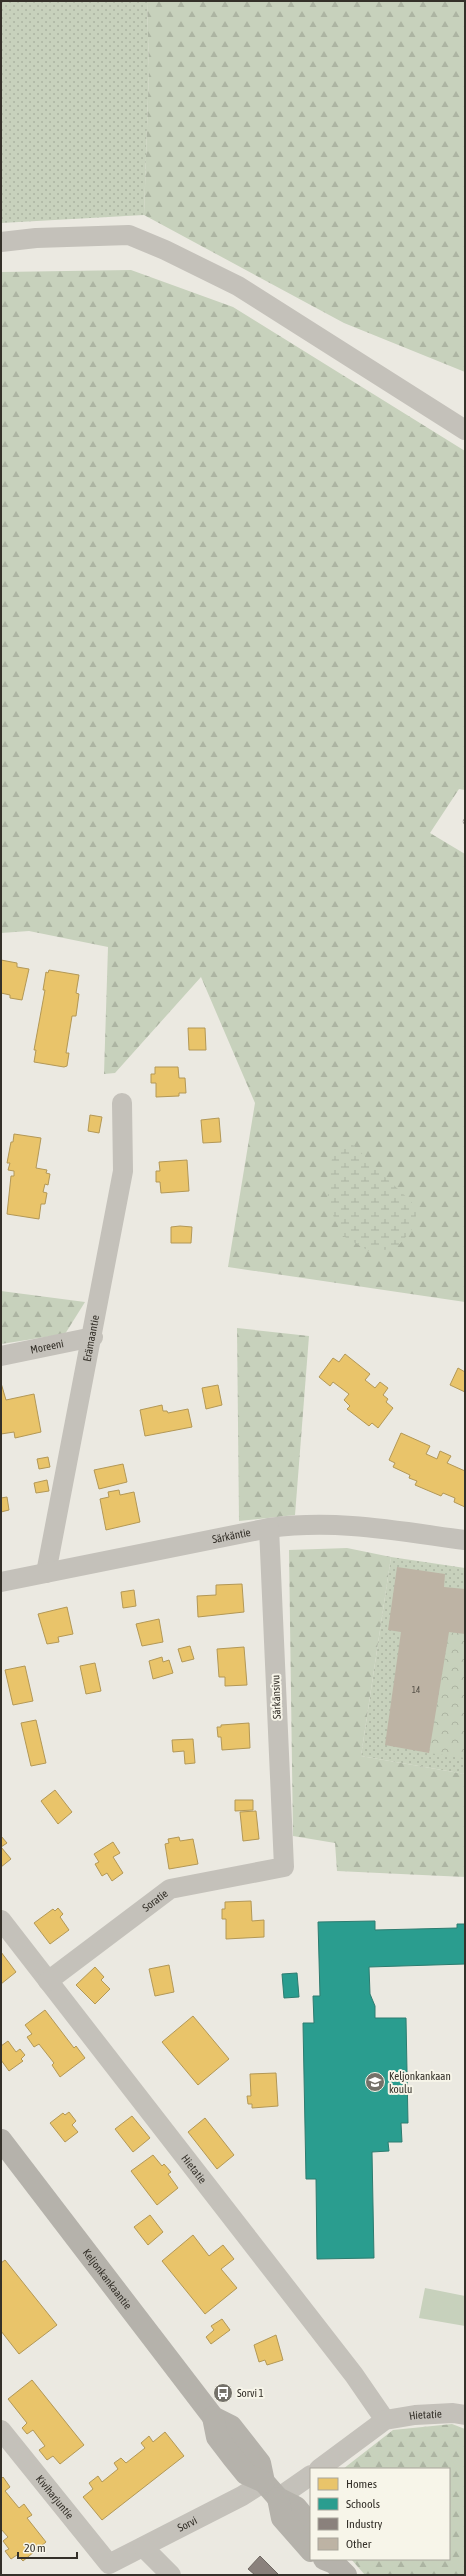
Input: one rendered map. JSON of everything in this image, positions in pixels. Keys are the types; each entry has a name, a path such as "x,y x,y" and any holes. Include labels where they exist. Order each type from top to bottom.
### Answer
{"main road":[{"name":"Keljonkankaantie","path":"1,2140 213,2417 217,2437 233,2458 246,2474 264,2482 278,2498 296,2507 310,2524"},
{"name":"Keljonkankaantie","path":"278,2498 282,2518 310,2550"}],"street":[{"path":"1,242 36,238 129,235 165,250 238,286 465,430"},
{"name":"Erämaantie","path":"46,1573 93,1337 123,1171 122,1103"},
{"name":"Moreeni","path":"1,1356 93,1337"},
{"name":"Särkäntie","path":"1,1582 269,1528 307,1523 348,1524 465,1540"},
{"name":"Särkänsivu","path":"269,1528 284,1867"},
{"name":"Soratie","path":"48,1981 170,1889 284,1867"},
{"name":"Hietatie","path":"1,1920 354,2375 385,2420"},
{"name":"Hietatie","path":"320,2468 385,2420 415,2415 453,2413 465,2415"},
{"name":"Kiviharjuntie","path":"1,2430 109,2564"},
{"path":"278,2498 310,2476"},
{"name":"Sorvi","path":"109,2564 264,2482"},
{"path":"143,2547 171,2575"}],"green space":[{"path":"1,1 147,1 149,69 144,215 1,223"},
{"path":"147,1 465,1 465,372 344,323 144,215 149,69"},
{"path":"131,270 233,307 465,451 465,790 459,789 430,833 465,854 465,1302 228,1267 255,1103 201,977 115,1073 104,1074 108,947 29,931 1,933 1,272"},
{"path":"348,1141 418,1209 411,1231 395,1249 369,1251 343,1236 327,1203 332,1158"},
{"path":"1,1291 85,1302 65,1334 1,1344"},
{"path":"237,1328 309,1336 295,1515 239,1521"},
{"path":"347,1548 391,1557 361,1756 465,1774 465,1877 337,1871 335,1843 293,1836 289,1550"},
{"path":"391,1557 465,1568 465,1774 361,1756"},
{"path":"449,1632 465,1634 465,1758 429,1753"},
{"path":"425,2288 465,2296 465,2326 419,2318"},
{"path":"452,2424 465,2429 465,2575 365,2575 352,2560 450,2560 450,2468 344,2468 393,2430"}],"building: Homes":[{"path":"1,960 17,963 17,967 29,969 22,1000 10,998 10,995 1,993"},
{"path":"49,970 79,975 76,993 79,994 76,1016 72,1016 66,1053 69,1053 67,1066 64,1067 34,1062 36,1050 34,1050 45,990 43,990 46,972 48,973"},
{"path":"188,1028 205,1028 206,1050 189,1050"},
{"path":"155,1067 178,1067 179,1078 185,1078 186,1093 179,1093 179,1096 156,1097 156,1083 151,1083 151,1074 155,1074"},
{"path":"90,1115 102,1117 99,1133 88,1131"},
{"path":"219,1118 221,1142 203,1143 201,1120"},
{"path":"14,1134 41,1138 36,1168 47,1170 46,1173 50,1174 48,1185 45,1184 43,1192 47,1193 45,1204 41,1204 39,1219 7,1214 11,1176 14,1176 14,1171 8,1170 10,1163 7,1163"},
{"path":"187,1160 189,1191 161,1193 160,1182 156,1182 156,1171 160,1171 159,1162"},
{"path":"171,1227 192,1227 191,1243 171,1243"},
{"path":"345,1354 370,1374 365,1380 375,1388 380,1382 388,1388 383,1395 388,1399 386,1402 393,1408 378,1428 372,1423 369,1426 347,1409 350,1406 344,1400 349,1394 333,1382 330,1386 319,1377 333,1358 339,1362"},
{"path":"458,1368 465,1372 465,1392 450,1385"},
{"path":"1,1383 6,1400 34,1394 41,1432 15,1438 14,1432 1,1434"},
{"path":"218,1385 222,1405 206,1409 202,1388"},
{"path":"162,1405 163,1411 167,1411 168,1413 188,1409 192,1427 145,1436 140,1410"},
{"path":"401,1433 430,1446 426,1454 437,1459 440,1451 451,1456 447,1463 465,1471 465,1507 454,1502 455,1498 443,1493 441,1496 415,1485 417,1481 409,1478 410,1475 393,1467 395,1463 389,1460"},
{"path":"48,1457 50,1467 39,1469 37,1459"},
{"path":"123,1464 127,1482 99,1489 94,1470"},
{"path":"47,1480 49,1491 36,1493 34,1483"},
{"path":"119,1490 120,1495 134,1492 140,1522 106,1530 100,1499 109,1497 108,1492"},
{"path":"7,1497 9,1510 1,1512 1,1498"},
{"path":"242,1584 244,1612 198,1617 197,1596 216,1595 216,1585"},
{"path":"134,1590 136,1606 123,1608 121,1592"},
{"path":"67,1607 73,1634 58,1637 59,1642 47,1644 38,1614"},
{"path":"159,1619 163,1642 142,1646 136,1624"},
{"path":"190,1646 194,1659 182,1662 178,1649"},
{"path":"244,1647 247,1685 225,1686 225,1677 219,1677 217,1649"},
{"path":"162,1657 163,1662 169,1660 173,1673 153,1679 149,1661"},
{"path":"95,1663 101,1691 86,1694 80,1666"},
{"path":"25,1666 33,1701 13,1705 5,1670"},
{"path":"36,1720 46,1763 31,1766 21,1723"},
{"path":"249,1723 250,1748 222,1750 221,1737 218,1737 217,1727 221,1727 221,1725"},
{"path":"193,1739 195,1763 185,1764 184,1751 173,1752 172,1740"},
{"path":"55,1790 72,1812 58,1824 41,1801"},
{"path":"235,1800 253,1800 253,1810 235,1811"},
{"path":"256,1811 259,1839 243,1841 240,1812"},
{"path":"1,1836 7,1843 1,1847"},
{"path":"179,1837 180,1841 193,1839 198,1864 169,1869 165,1844 169,1843 168,1839"},
{"path":"113,1842 120,1853 113,1857 123,1873 112,1881 107,1873 102,1876 95,1864 99,1862 94,1854"},
{"path":"1,1847 11,1859 1,1867"},
{"path":"251,1901 252,1921 264,1920 264,1937 226,1939 226,1919 222,1919 222,1909 225,1909 225,1902"},
{"path":"58,1908 63,1914 60,1917 69,1930 50,1944 34,1923 53,1909 55,1911"},
{"path":"1,1952 16,1972 1,1984"},
{"path":"169,1965 174,1992 155,1996 149,1969"},
{"path":"95,1967 104,1977 101,1980 110,1989 95,2004 76,1985"},
{"path":"45,2010 74,2048 76,2046 85,2058 60,2077 52,2065 54,2063 39,2044 34,2047 27,2037 32,2034 25,2025"},
{"path":"193,2016 229,2059 198,2085 162,2042"},
{"path":"8,2041 16,2052 20,2049 25,2055 21,2059 23,2061 9,2071 1,2060 1,2046"},
{"path":"276,2073 278,2106 252,2108 252,2104 248,2104 247,2096 251,2096 250,2074"},
{"path":"69,2112 76,2121 72,2125 78,2132 65,2142 50,2123 63,2113 65,2115"},
{"path":"132,2116 150,2138 133,2152 115,2129"},
{"path":"205,2118 234,2155 217,2169 188,2132"},
{"path":"153,2155 162,2166 164,2164 171,2172 168,2174 178,2188 157,2205 131,2171"},
{"path":"150,2215 163,2232 148,2245 134,2227"},
{"path":"193,2235 209,2256 223,2245 234,2259 221,2269 237,2288 205,2314 162,2261"},
{"path":"5,2260 57,2325 19,2354 1,2331 1,2263"},
{"path":"222,2319 230,2330 211,2344 206,2337 214,2330 211,2326"},
{"path":"276,2335 283,2360 267,2365 265,2360 259,2362 254,2345"},
{"path":"32,2380 84,2445 60,2464 53,2456 47,2460 39,2450 45,2446 33,2430 27,2434 22,2428 27,2423 8,2399"},
{"path":"165,2432 184,2456 102,2520 83,2497 93,2489 89,2483 98,2476 102,2482 118,2469 114,2463 121,2458 126,2463 145,2448 141,2443 149,2436 153,2442"},
{"path":"3,2477 10,2487 5,2491 19,2508 24,2504 32,2515 27,2518 46,2542 23,2561 17,2555 11,2559 5,2551 9,2549 3,2541 8,2537 1,2529 1,2479"}],"building: Schools":[{"path":"375,1921 375,1930 457,1928 457,1924 465,1924 465,1964 369,1967 370,1994 375,2006 375,2018 406,2018 408,2123 401,2123 402,2142 388,2142 389,2151 372,2152 374,2258 317,2259 316,2179 306,2179 303,2023 314,2023 313,1996 320,1996 318,1922"},
{"path":"297,1973 299,1997 284,1998 282,1974"}],"building: Industry":[{"path":"260,2556 279,2575 255,2575 248,2569"}],"building: Other":[{"path":"397,1567 445,1574 444,1587 465,1589 465,1634 449,1632 429,1753 385,1745 401,1632 388,1630"}],"place":[{"name":"Keljonkankaan koulu","path":"375,2082"},
{"name":"Sorvi 1","path":"223,2393"}]}
